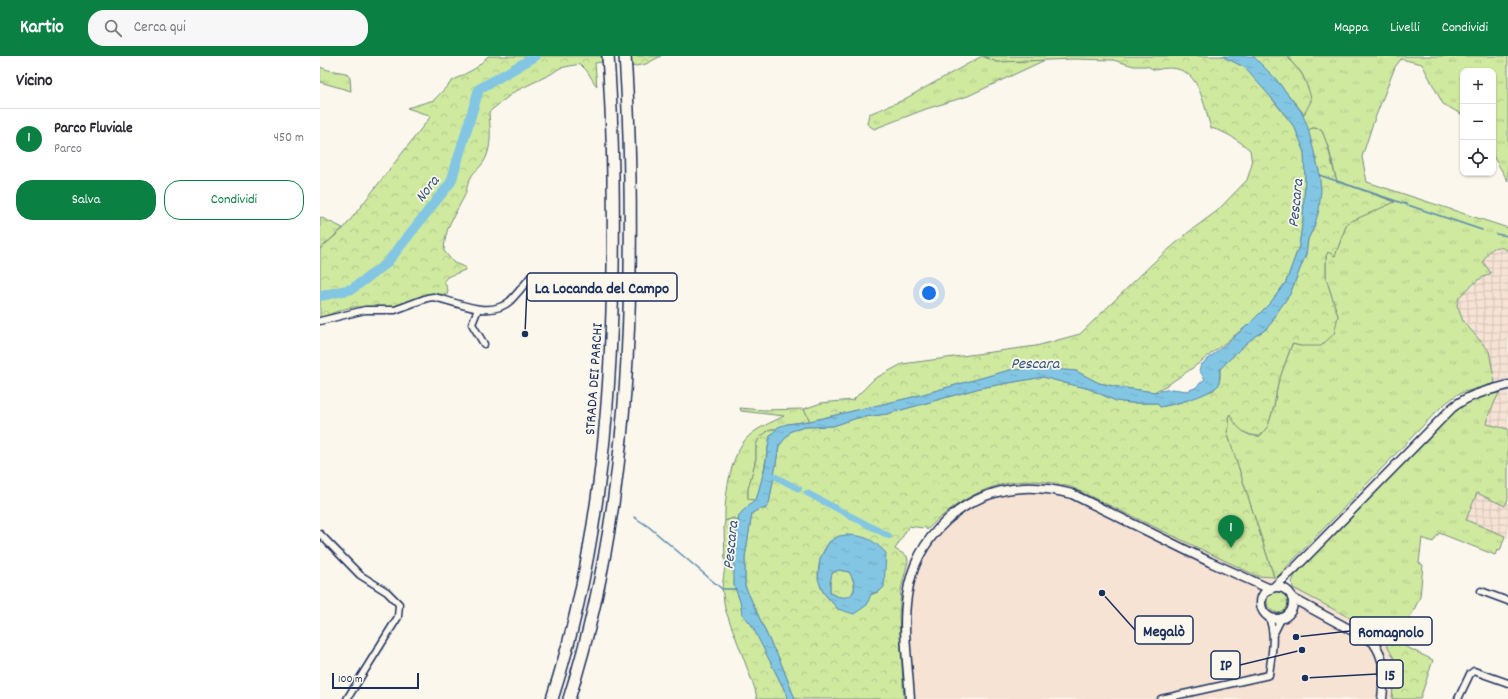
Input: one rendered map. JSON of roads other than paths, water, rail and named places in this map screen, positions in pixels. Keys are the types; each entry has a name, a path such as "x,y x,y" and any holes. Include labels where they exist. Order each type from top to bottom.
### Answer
{"highway":[{"name":"STRADA DEI PARCHI","path":"552,699 574,621 587,564 597,500 605,430 611,348 613,249 613,164 608,56"},
{"path":"569,699 590,626 601,579 612,512 622,429 628,348 631,226 630,147 625,56"}],"street":[{"path":"320,321 365,310 395,310 433,297 478,309 490,310 499,308 509,302 532,275"},
{"path":"478,309 472,324 484,344"},
{"path":"1161,699 1268,675 1273,636 1272,626 1268,616 1262,609 1263,595 1295,568 1452,408 1477,393 1507,386"},
{"path":"910,699 905,615 907,595 916,562 934,532 950,516 975,500 999,491 1024,488 1052,489 1072,494 1210,562 1272,588 1282,588 1291,595 1373,642 1380,653 1384,666 1382,699"},
{"path":"320,534 360,575 388,592 399,604 398,618 347,699"},
{"path":"1273,636 1282,618 1290,611 1293,605 1290,578 1295,568"},
{"path":"1481,591 1508,601"},
{"path":"1268,616 1282,618"},
{"path":"1458,699 1470,674 1474,671 1508,683"}],"water":[{"name":"Pescara","path":"1222,56 1253,56 1274,77 1301,111 1307,125 1319,171 1321,190 1319,210 1314,227 1308,239 1306,254 1290,294 1272,322 1265,330 1242,347 1220,369 1219,385 1199,396 1160,407 1157,403 1131,403 1116,401 1087,388 1043,377 980,388 887,414 857,418 833,426 805,427 791,431 779,446 769,504 765,509 759,509 752,513 745,557 745,586 772,646 779,658 795,699 787,699 786,693 751,624 742,614 740,601 734,585 734,553 739,515 757,497 765,467 770,436 778,427 909,398 1010,370 1044,368 1076,371 1099,383 1118,387 1154,392 1172,389 1187,391 1195,388 1205,379 1199,370 1201,365 1248,325 1271,302 1286,282 1299,246 1303,219 1305,178 1304,150 1295,128 1276,103 1244,67"},
{"path":"839,536 860,536 873,542 886,553 884,587 880,591 871,594 867,605 854,614 838,609 823,592 818,579 820,559 829,542","holes":["839,570 849,572 853,579 854,585 852,594 844,597 830,593 832,573"]}],"waterway":[{"name":"Nora","path":"320,296 352,289 386,264 451,182 479,89 536,56"},
{"path":"1319,175 1482,230"},
{"path":"1496,234 1508,236"},
{"path":"768,473 799,489"},
{"path":"774,474 799,488"},
{"path":"806,491 891,537"},
{"path":"807,493 889,536"},
{"path":"634,517 649,527 722,589 736,589"}],"place":[{"name":"La Locanda del Campo","path":"525,334"},
{"name":"Parco Fluviale","path":"1231,548"},
{"name":"Megalò","path":"1102,593"},
{"name":"Romagnolo","path":"1296,637"},
{"name":"IP","path":"1302,650"},
{"name":"15","path":"1305,678"}]}
